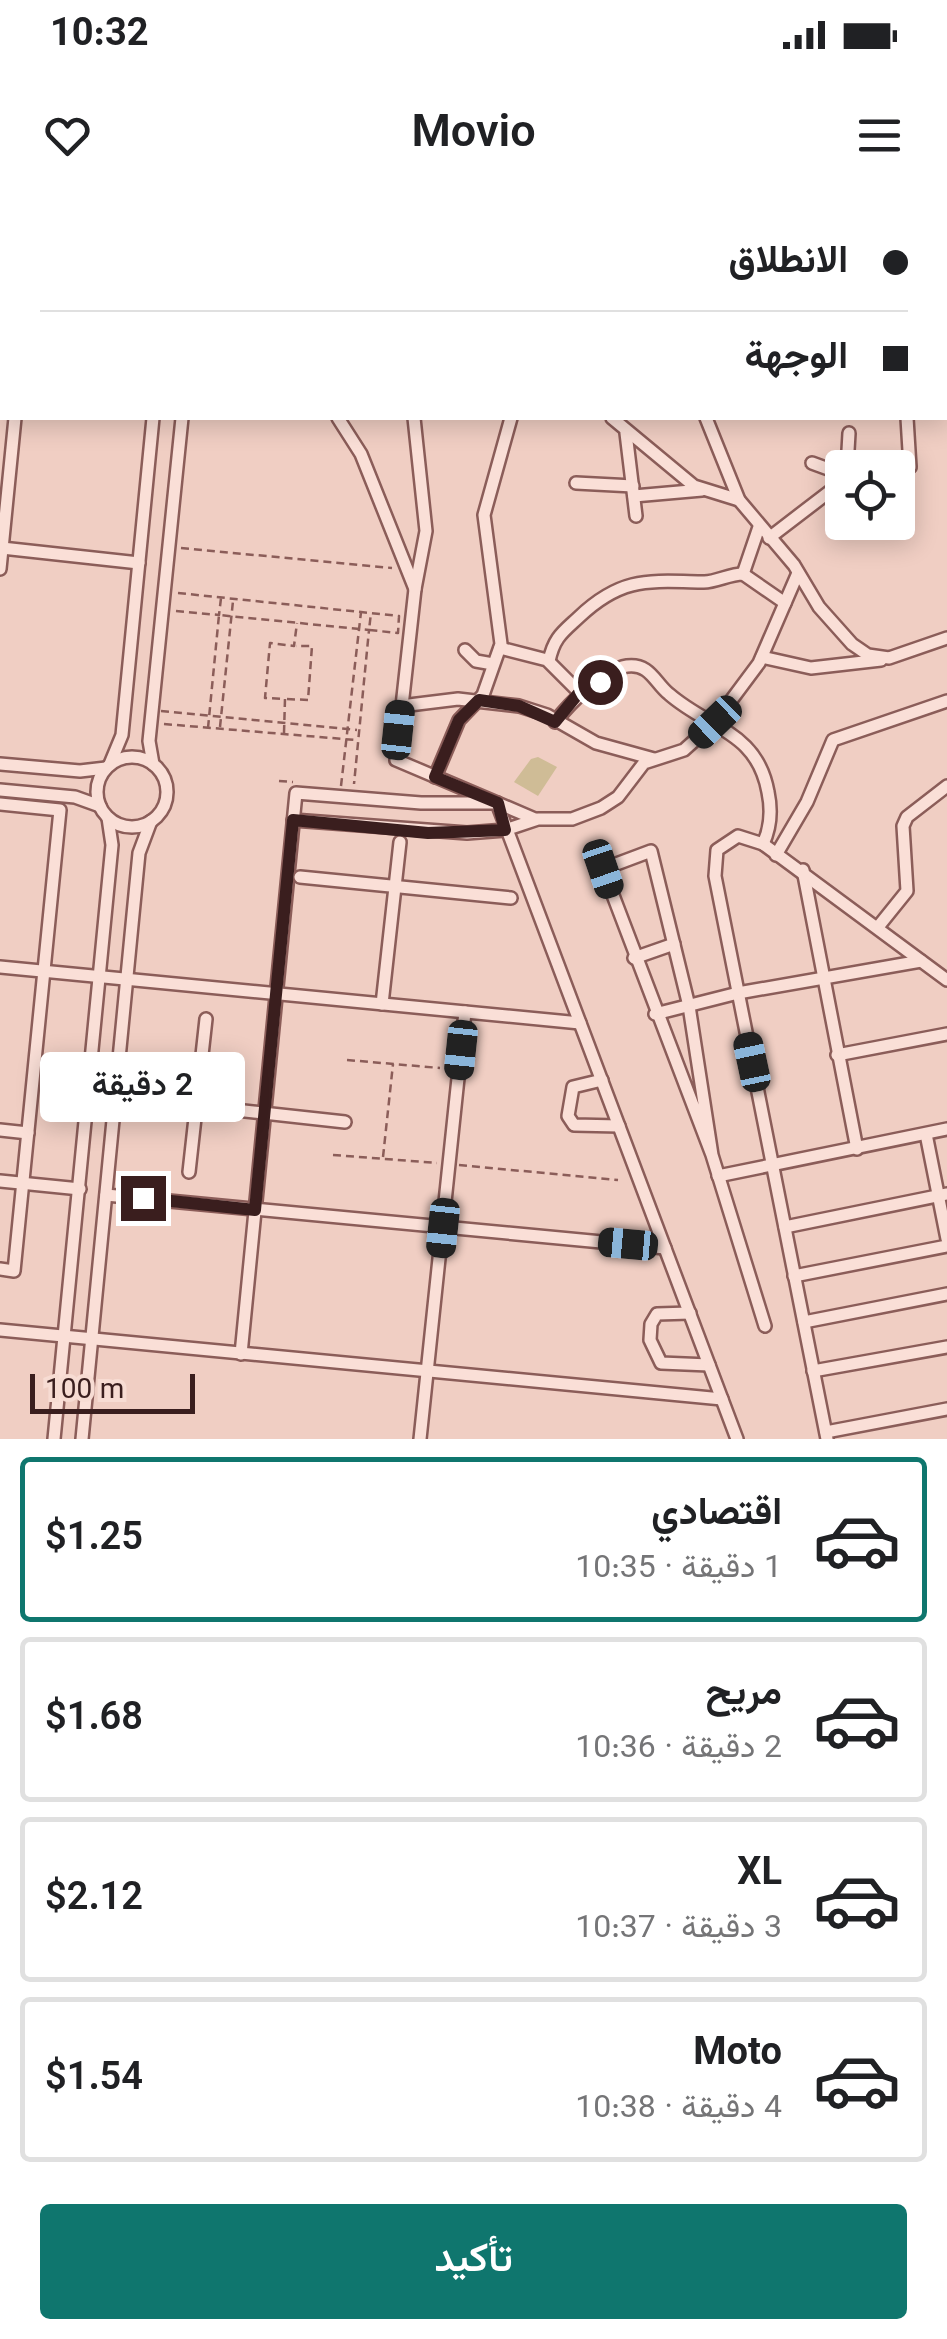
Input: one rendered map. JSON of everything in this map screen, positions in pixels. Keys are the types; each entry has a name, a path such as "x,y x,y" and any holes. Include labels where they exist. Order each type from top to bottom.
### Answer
{"street":[{"path":"0,570 15,420"},
{"path":"54,1439 112,846 108,818 100,806 97,788 122,735 153,420"},
{"path":"82,1439 139,853 167,793 153,764 153,717 182,420"},
{"path":"339,420 361,454 414,588"},
{"path":"414,420 426,530 414,588 396,760 536,820"},
{"path":"435,777 459,720 479,700 500,648 484,515 491,479 511,420"},
{"path":"614,420 702,490"},
{"path":"707,420 738,500 798,572 819,607 852,644 868,655 890,658"},
{"path":"907,420 909,450"},
{"path":"626,433 636,516"},
{"path":"849,433 849,450"},
{"path":"812,463 825,470"},
{"path":"576,483 634,491 702,490 738,500"},
{"path":"769,538 825,492"},
{"path":"743,574 760,526"},
{"path":"2,548 139,563"},
{"path":"293,820 428,833 505,830 536,820 572,819 601,808 654,758 684,750 715,722 762,657 798,572"},
{"path":"548,660 562,629 591,604 615,591 661,579 706,582 743,574 785,603"},
{"path":"762,657 811,668 890,658 947,638"},
{"path":"500,648 548,660 580,693"},
{"path":"465,650 476,660 493,664"},
{"path":"555,722 580,693 631,666 650,672 667,693 715,722 752,750 762,764 771,812 763,844"},
{"path":"401,706 479,700 519,706 596,743 654,758"},
{"path":"776,854 807,802 833,740 947,701"},
{"path":"0,764 80,771 108,766 127,757 153,764"},
{"path":"878,927 907,891 901,837 907,817 947,786"},
{"path":"0,790 75,797 100,806"},
{"path":"241,1354 296,793 498,803"},
{"path":"498,803 737,1439"},
{"path":"0,804 60,810 14,1271 0,1270"},
{"path":"108,818 129,826 151,821"},
{"path":"947,980 763,844 738,836 721,844 715,876 826,1436 947,1409"},
{"path":"382,1004 400,842"},
{"path":"712,1156 688,1006 653,852 604,866 634,958 712,1156 764,1326"},
{"path":"803,870 857,1148"},
{"path":"300,877 511,898"},
{"path":"634,958 674,944"},
{"path":"656,1014 738,994 921,961"},
{"path":"0,967 580,1023"},
{"path":"420,1439 465,1012"},
{"path":"189,1172 206,1019"},
{"path":"837,1055 947,1034"},
{"path":"602,1080 573,1087 568,1116 574,1125 619,1126"},
{"path":"126,1098 345,1122"},
{"path":"0,1130 28,1133"},
{"path":"718,1176 947,1130"},
{"path":"794,1276 947,1242 943,1195 926,1134"},
{"path":"0,1181 80,1189"},
{"path":"106,1195 665,1248"},
{"path":"784,1227 943,1195"},
{"path":"804,1322 947,1294"},
{"path":"690,1313 657,1314 651,1324 655,1354 661,1363 672,1366 709,1365"},
{"path":"0,1330 722,1400"},
{"path":"813,1371 947,1346"}],"path":[{"path":"170,546 406,570"},
{"path":"164,610 398,633 399,616 166,592"},
{"path":"208,728 222,598"},
{"path":"220,729 234,599"},
{"path":"346,798 347,740 361,612"},
{"path":"346,798 357,740 371,613"},
{"path":"294,646 296,623"},
{"path":"270,643 294,646 312,646 308,700 265,698 270,643"},
{"path":"284,734 286,699"},
{"path":"153,717 209,715 358,730"},
{"path":"153,717 208,728 357,740"},
{"path":"346,1060 440,1068"},
{"path":"383,1158 394,1064"},
{"path":"333,1155 618,1180"}],"shaded area":[{"path":"538,757 557,767 538,796 514,782 531,759"}],"route":[{"path":"143,1198 255,1210 293,820 428,833 505,830 498,803 435,777 459,720 479,700 519,706 547,715 555,722 578,694 600,682"}]}
